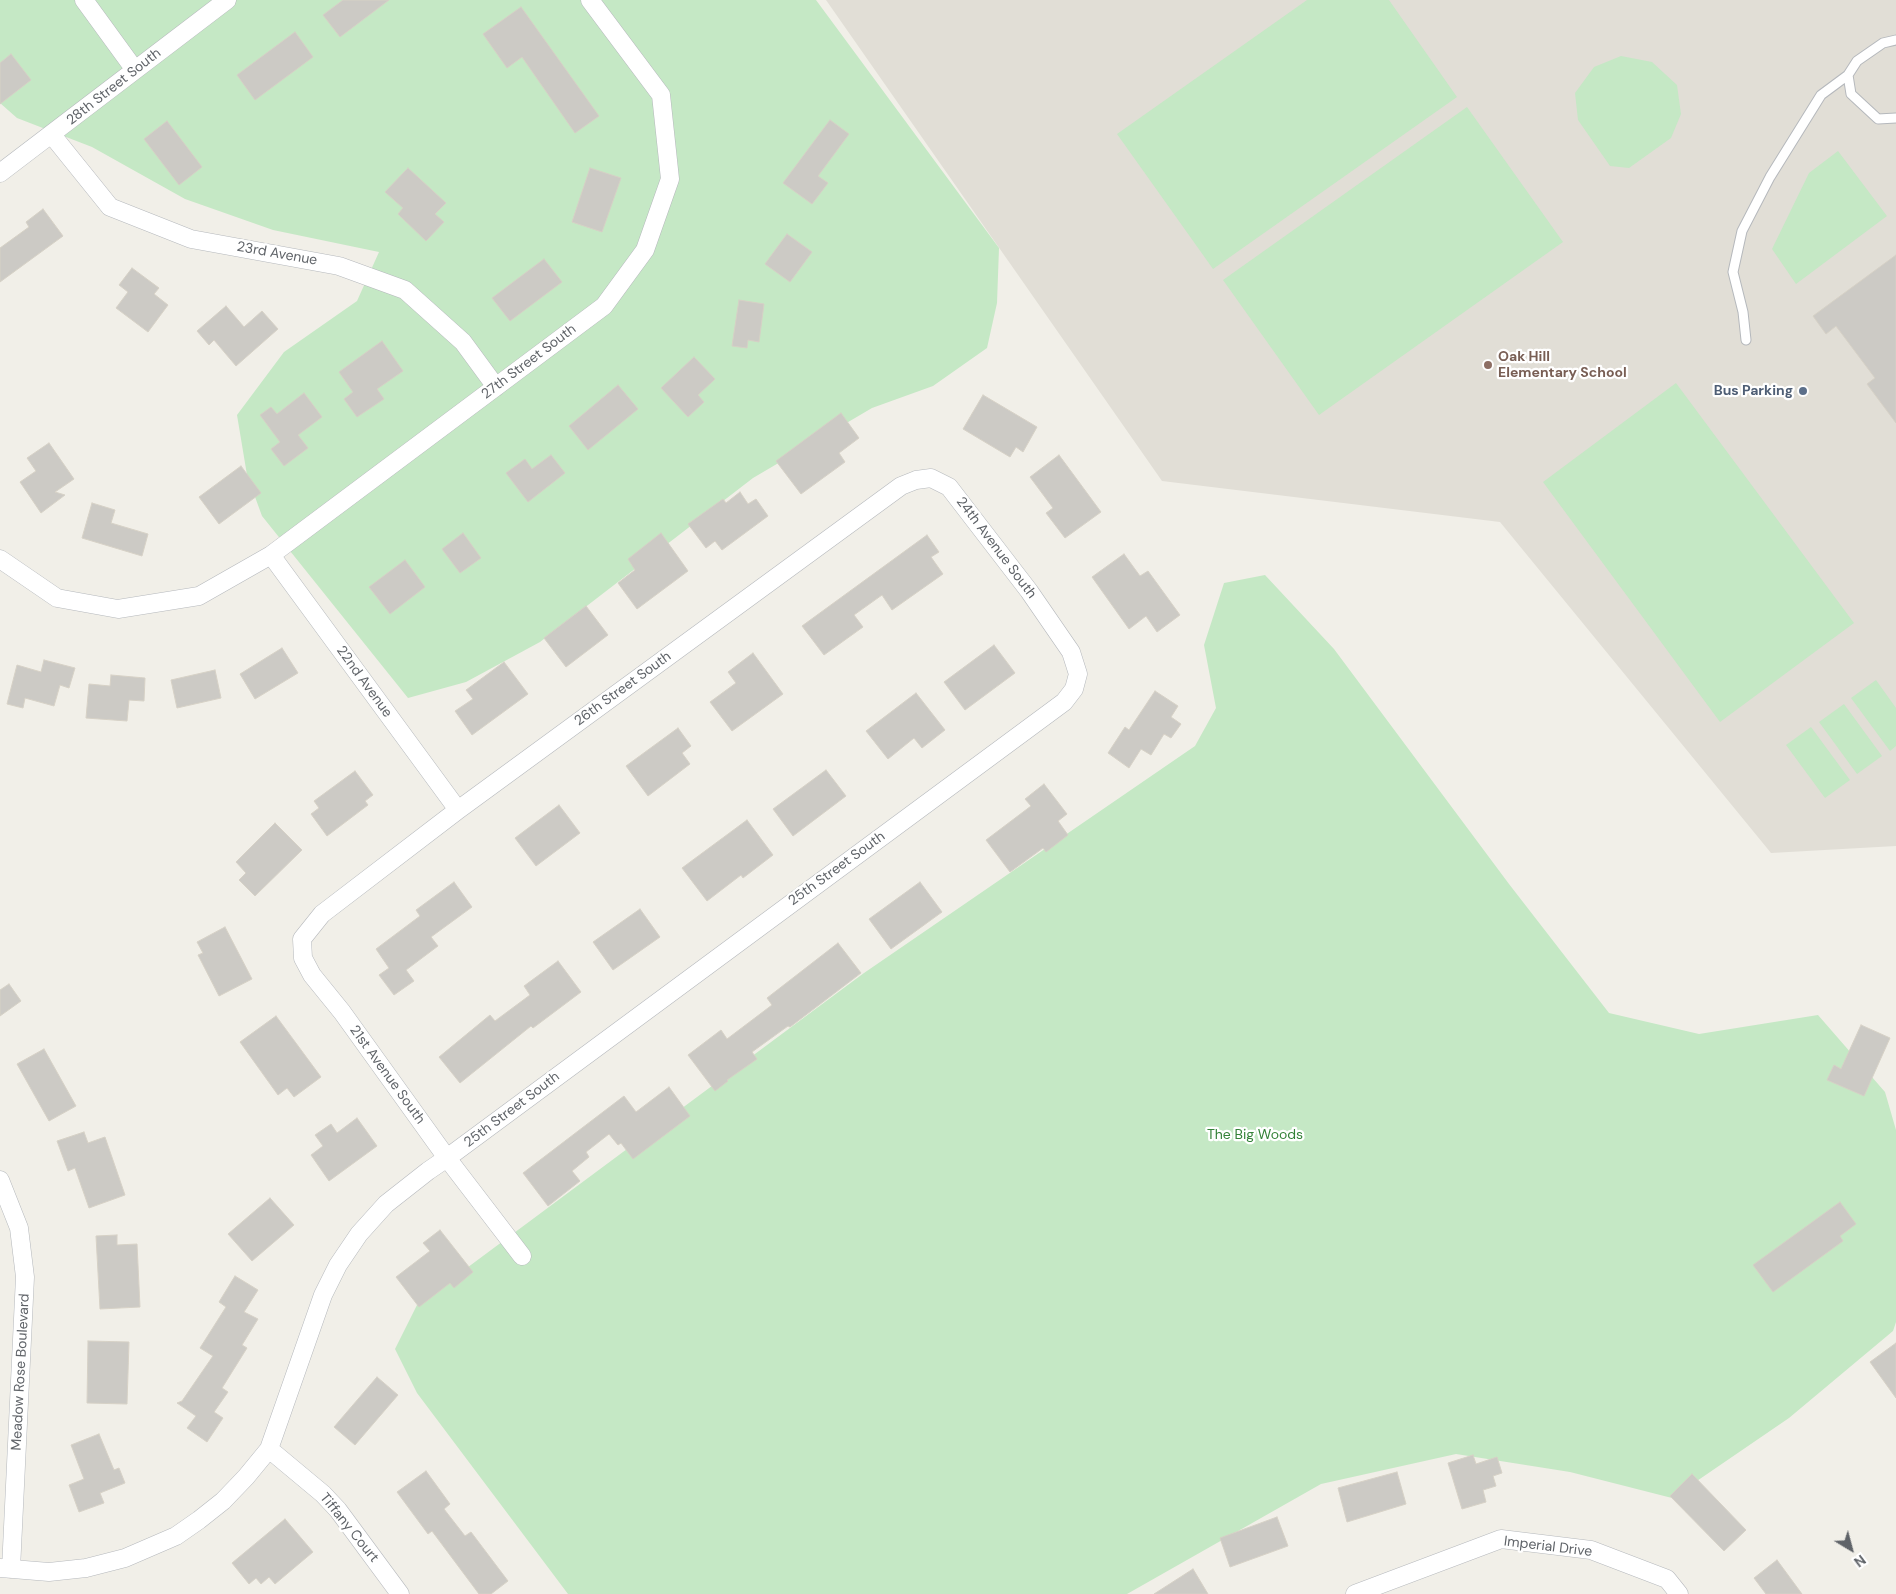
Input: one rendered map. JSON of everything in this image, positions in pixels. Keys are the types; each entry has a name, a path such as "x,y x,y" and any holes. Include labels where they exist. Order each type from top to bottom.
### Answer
{"street":[{"path":"84,0 135,70"},
{"name":"28th Street South","path":"0,173 227,0"},
{"name":"27th Street South","path":"270,555 604,306 646,250 670,179 661,95 590,0"},
{"name":"23rd Avenue","path":"52,135 110,207 191,238 339,266 405,290 463,342 496,387"},
{"name":"24th Avenue South","path":"901,486 916,480 931,478 949,488 1029,591 1071,652"},
{"name":"26th Street South","path":"346,895 458,810 901,486"},
{"path":"0,559 57,598 118,609 199,596 270,555"},
{"name":"22nd Avenue","path":"270,555 458,810"},
{"name":"25th Street South","path":"6,1569 49,1572 86,1568 125,1558 176,1536 222,1501 269,1449 323,1294 338,1264 359,1234 386,1204 1064,702 1074,689 1078,674 1071,652"},
{"name":"21st Avenue South","path":"346,895 322,914 302,939 304,958 312,975 342,1012 447,1158 522,1256"},
{"name":"Meadow Rose Boulevard","path":"0,1180 19,1228 25,1277 6,1569"},
{"name":"Tiffany Court","path":"269,1449 323,1494 338,1510 400,1594"},
{"name":"Imperial Drive","path":"1355,1594 1501,1539 1591,1550 1667,1579 1679,1594"}],"lane":[{"path":"1746,340 1743,312 1733,272 1742,231 1770,177 1821,95 1848,75 1857,61 1883,43 1896,40"},
{"path":"1848,75 1851,94 1878,120 1896,118"}],"shaded area":[{"name":"Oak Hill Elementary School","path":"826,0 1896,0 1896,846 1771,853 1500,522 1162,481"}],"green space":[{"path":"0,0 816,0 999,248 997,303 987,348 933,386 872,408 753,478 540,642 466,682 408,698 262,516 247,475 237,415 284,352 357,301 379,252 273,230 185,199 92,147 17,118 0,103"},
{"path":"1307,0 1389,0 1457,97 1213,269 1117,134"},
{"path":"1621,56 1652,62 1677,85 1681,114 1671,138 1629,168 1610,166 1578,120 1575,93 1594,67"},
{"path":"1467,107 1563,242 1319,415 1223,280"},
{"path":"1838,151 1887,216 1796,284 1772,249 1809,173"},
{"path":"1676,383 1854,623 1720,722 1543,482"},
{"name":"The Big Woods","path":"1265,575 1334,649 1509,884 1609,1013 1699,1034 1818,1015 1885,1092 1896,1130 1896,1322 1893,1331 1789,1418 1672,1498 1570,1472 1456,1454 1321,1484 1127,1594 568,1594 417,1393 395,1349 417,1305 864,973 1195,746 1216,708 1204,645 1224,583"},
{"path":"1876,680 1896,708 1896,746 1890,751 1851,698"},
{"path":"1844,704 1882,756 1857,774 1819,722"},
{"path":"1811,727 1850,780 1825,798 1786,745"}],"building":[{"path":"343,0 389,0 340,37 323,15"},
{"path":"521,7 599,116 575,133 522,57 507,68 483,34"},
{"path":"295,32 313,57 255,100 237,75"},
{"path":"11,54 31,80 0,104 0,63"},
{"path":"830,120 849,134 818,176 828,183 812,204 783,183"},
{"path":"167,121 202,167 179,185 144,139"},
{"path":"408,168 446,203 435,214 444,222 426,241 398,214 403,208 385,192"},
{"path":"590,168 621,178 602,232 572,222"},
{"path":"43,209 63,236 0,282 0,248 29,227 26,222"},
{"path":"787,234 812,252 790,282 765,264"},
{"path":"1896,255 1896,423 1867,384 1875,378 1836,326 1826,334 1813,316"},
{"path":"544,259 562,282 510,321 492,298"},
{"path":"132,268 159,288 154,294 168,305 148,332 116,308 128,292 119,285"},
{"path":"739,300 764,304 759,342 748,340 747,348 732,346"},
{"path":"226,306 244,327 262,311 278,329 236,366 214,340 209,345 197,331"},
{"path":"382,341 403,371 377,389 384,399 357,417 344,399 353,392 339,372"},
{"path":"694,357 715,379 698,395 704,402 688,417 661,388"},
{"path":"618,385 638,409 588,450 569,426"},
{"path":"304,393 322,417 298,435 308,448 284,466 271,449 280,442 260,415 271,407 277,414"},
{"path":"983,395 1037,427 1023,452 1016,447 1010,457 963,429"},
{"path":"841,413 859,438 839,453 845,462 801,494 776,461"},
{"path":"49,443 74,479 55,492 65,495 41,513 20,482 36,471 27,458"},
{"path":"551,455 565,473 528,502 506,473 525,459 532,469"},
{"path":"1059,455 1101,512 1065,538 1046,513 1053,508 1030,477"},
{"path":"241,466 261,493 219,524 199,497"},
{"path":"740,492 748,504 756,499 768,516 722,550 715,541 706,548 688,524 723,499 726,503"},
{"path":"92,503 115,510 111,523 148,534 142,556 82,538"},
{"path":"463,533 481,558 460,573 442,549"},
{"path":"661,533 688,571 637,609 618,583 635,570 628,559"},
{"path":"927,535 939,552 931,557 943,574 892,610 882,595 854,615 863,627 824,655 802,626"},
{"path":"1124,554 1140,576 1148,571 1180,615 1157,632 1146,616 1129,629 1092,577"},
{"path":"405,560 425,587 390,614 369,587"},
{"path":"586,606 608,635 566,667 544,638"},
{"path":"994,645 1015,673 965,710 944,682"},
{"path":"282,648 298,673 255,699 240,674"},
{"path":"753,653 783,694 732,731 710,702 736,683 728,672"},
{"path":"44,660 75,668 69,688 60,685 54,706 25,698 23,708 7,704 17,665 41,672"},
{"path":"504,662 528,694 472,735 455,711 473,699 466,690"},
{"path":"215,670 221,698 177,708 171,680"},
{"path":"111,675 145,678 144,701 129,700 127,721 86,718 89,684 110,686"},
{"path":"1155,691 1178,706 1171,717 1181,724 1171,738 1164,734 1151,755 1141,749 1129,768 1108,753 1125,727 1129,730"},
{"path":"916,693 945,730 922,748 914,738 888,759 866,731"},
{"path":"678,728 691,746 682,753 690,764 648,796 626,766"},
{"path":"826,770 846,796 793,836 773,809"},
{"path":"355,771 373,795 365,801 368,805 327,836 311,814 319,808 314,801"},
{"path":"1044,784 1067,814 1058,821 1068,835 1046,852 1043,848 1010,872 986,840 1031,806 1025,799"},
{"path":"559,805 580,833 536,866 515,838"},
{"path":"747,820 773,855 743,878 741,875 707,901 682,868"},
{"path":"275,823 302,850 255,896 239,880 246,873 236,862"},
{"path":"454,882 472,907 431,937 438,946 406,970 414,981 394,995 379,975 389,968 376,949 420,916 416,910"},
{"path":"920,882 942,912 891,949 869,919"},
{"path":"640,909 660,937 613,970 593,942"},
{"path":"225,927 252,979 219,996 198,955 203,953 197,942"},
{"path":"838,943 861,973 790,1027 788,1026 752,1052 757,1059 715,1091 688,1055 721,1030 727,1039 772,1005 767,998"},
{"path":"558,961 581,992 533,1028 531,1026 460,1083 439,1057 490,1015 495,1021 530,995 524,986"},
{"path":"9,984 21,1001 0,1016 0,990"},
{"path":"276,1016 321,1077 294,1097 287,1088 278,1095 240,1042"},
{"path":"1861,1025 1890,1038 1864,1096 1827,1080 1834,1065 1841,1069"},
{"path":"44,1049 76,1106 49,1121 17,1064"},
{"path":"669,1087 690,1116 633,1159 621,1143 618,1145 609,1134 586,1152 589,1157 572,1171 580,1181 548,1206 523,1173 624,1096 636,1112"},
{"path":"357,1118 377,1146 329,1181 311,1155 323,1146 315,1135 331,1124 337,1133"},
{"path":"84,1132 88,1143 105,1137 125,1195 89,1208 75,1168 68,1171 57,1141"},
{"path":"270,1198 294,1225 252,1261 228,1234"},
{"path":"1840,1202 1856,1224 1840,1236 1843,1241 1773,1292 1753,1265"},
{"path":"440,1230 473,1272 454,1288 450,1283 419,1307 396,1277 430,1251 423,1243"},
{"path":"117,1235 117,1245 137,1244 140,1307 100,1309 96,1236"},
{"path":"235,1276 258,1290 244,1312 258,1319 242,1345 247,1348 222,1388 228,1392 214,1412 223,1418 207,1442 187,1428 196,1416 177,1403 182,1401 213,1356 200,1348 226,1307 219,1302"},
{"path":"88,1341 129,1342 127,1404 87,1403"},
{"path":"1896,1343 1896,1398 1870,1362"},
{"path":"377,1377 398,1395 355,1445 334,1427"},
{"path":"99,1434 114,1470 119,1468 125,1483 100,1493 104,1503 79,1512 69,1485 84,1479 71,1445"},
{"path":"1473,1455 1476,1464 1497,1457 1502,1473 1493,1476 1496,1486 1483,1490 1486,1502 1462,1509 1448,1463"},
{"path":"426,1471 450,1504 444,1509 465,1536 471,1532 508,1581 491,1594 479,1594 432,1531 428,1534 397,1492"},
{"path":"1397,1472 1406,1504 1347,1522 1338,1488"},
{"path":"1692,1474 1746,1530 1724,1551 1670,1496"},
{"path":"1277,1517 1288,1546 1230,1567 1220,1538"},
{"path":"285,1519 313,1552 275,1584 269,1577 261,1584 256,1578 249,1584 232,1563"},
{"path":"1777,1560 1802,1594 1766,1594 1754,1578"},
{"path":"1193,1569 1208,1594 1154,1594"}],"place":[{"name":"Oak Hill Elementary School","path":"1488,365"},
{"name":"Bus Parking","path":"1803,391"}]}
